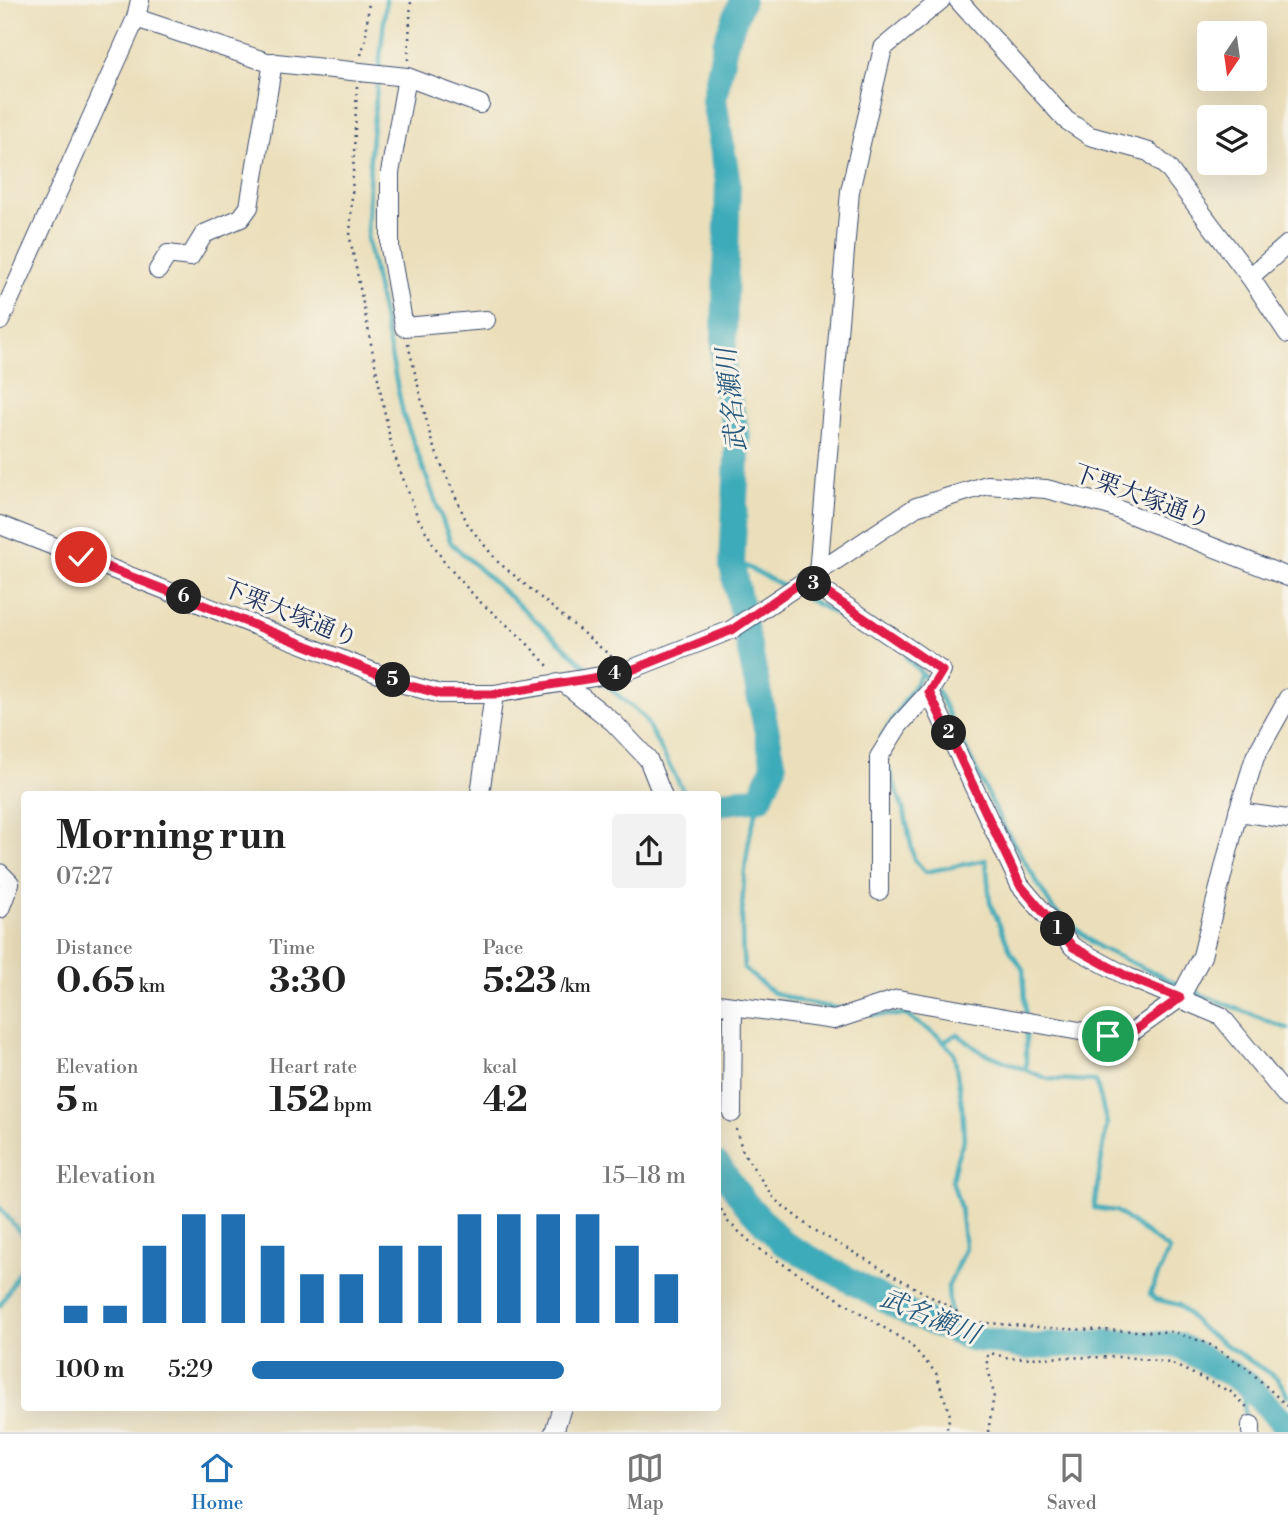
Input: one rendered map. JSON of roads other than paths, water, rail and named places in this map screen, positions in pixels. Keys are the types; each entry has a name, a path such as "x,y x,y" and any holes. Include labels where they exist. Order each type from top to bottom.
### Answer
{"street":[{"path":"0,321 136,18 140,0"},
{"path":"879,891 879,757 899,725 929,692 942,671 812,576 850,191 883,48 941,0"},
{"path":"958,0 1066,120 1090,136 1149,152 1168,168 1250,277 1288,334"},
{"path":"136,18 273,62 407,77 480,104"},
{"path":"158,270 168,254 190,257 204,234 241,219 249,207 273,62"},
{"path":"407,77 390,173 390,248 404,327 486,320"},
{"path":"1250,277 1288,244"},
{"name":"下栗大塚通り","path":"0,525 404,684 440,694 494,694 627,671 732,630 916,507 987,485 1046,489 1107,505 1288,578"},
{"path":"567,683 613,722 648,759 661,791"},
{"path":"929,692 1020,885 1073,947 1128,977 1221,1016 1288,1098"},
{"path":"480,791 494,694"},
{"path":"732,1113 725,1005 834,1020 898,999 1108,1036 1135,1030 1180,998 1202,956 1238,812 1255,757 1288,698"},
{"path":"1238,812 1288,819"},
{"path":"0,909 11,881"},
{"path":"554,1432 561,1411"}],"waterway":[{"path":"379,69 386,0"},
{"name":"武名瀬川","path":"721,803 760,798 774,766 732,565 738,437 723,377 728,182 714,100 725,44 742,0"},
{"path":"378,78 370,154 367,238 403,414 451,543 593,673"},
{"path":"732,559 787,588"},
{"path":"795,592 870,633"},
{"path":"906,657 929,681"},
{"path":"882,736 922,673"},
{"path":"602,681 644,718 683,791"},
{"path":"937,690 1003,825 1053,909 1098,947 1180,985"},
{"path":"885,764 905,815 914,859 925,872 986,860 990,902 1011,952 1023,969 1026,1018"},
{"path":"760,798 750,835 745,873 742,921 744,969 772,992 802,1002 846,1010"},
{"path":"1188,989 1288,1029"},
{"path":"872,1015 906,1015 938,1036 954,1053 964,1139 952,1180 960,1207 965,1248 948,1287 951,1330"},
{"path":"1026,1026 1026,1070 1048,1079 1096,1081 1107,1124 1094,1208 1116,1211 1169,1250 1150,1294 1155,1299 1179,1305 1203,1330 1278,1379 1288,1396"},
{"path":"944,1042 957,1034 980,1051 1026,1070"},
{"name":"武名瀬川","path":"721,1169 746,1204 783,1243 908,1313 970,1338 1027,1347 1111,1342 1178,1345 1245,1382 1288,1428"},
{"path":"0,1208 21,1233"},
{"path":"0,1306 21,1268"},
{"path":"1244,1424 1245,1382"}]}
